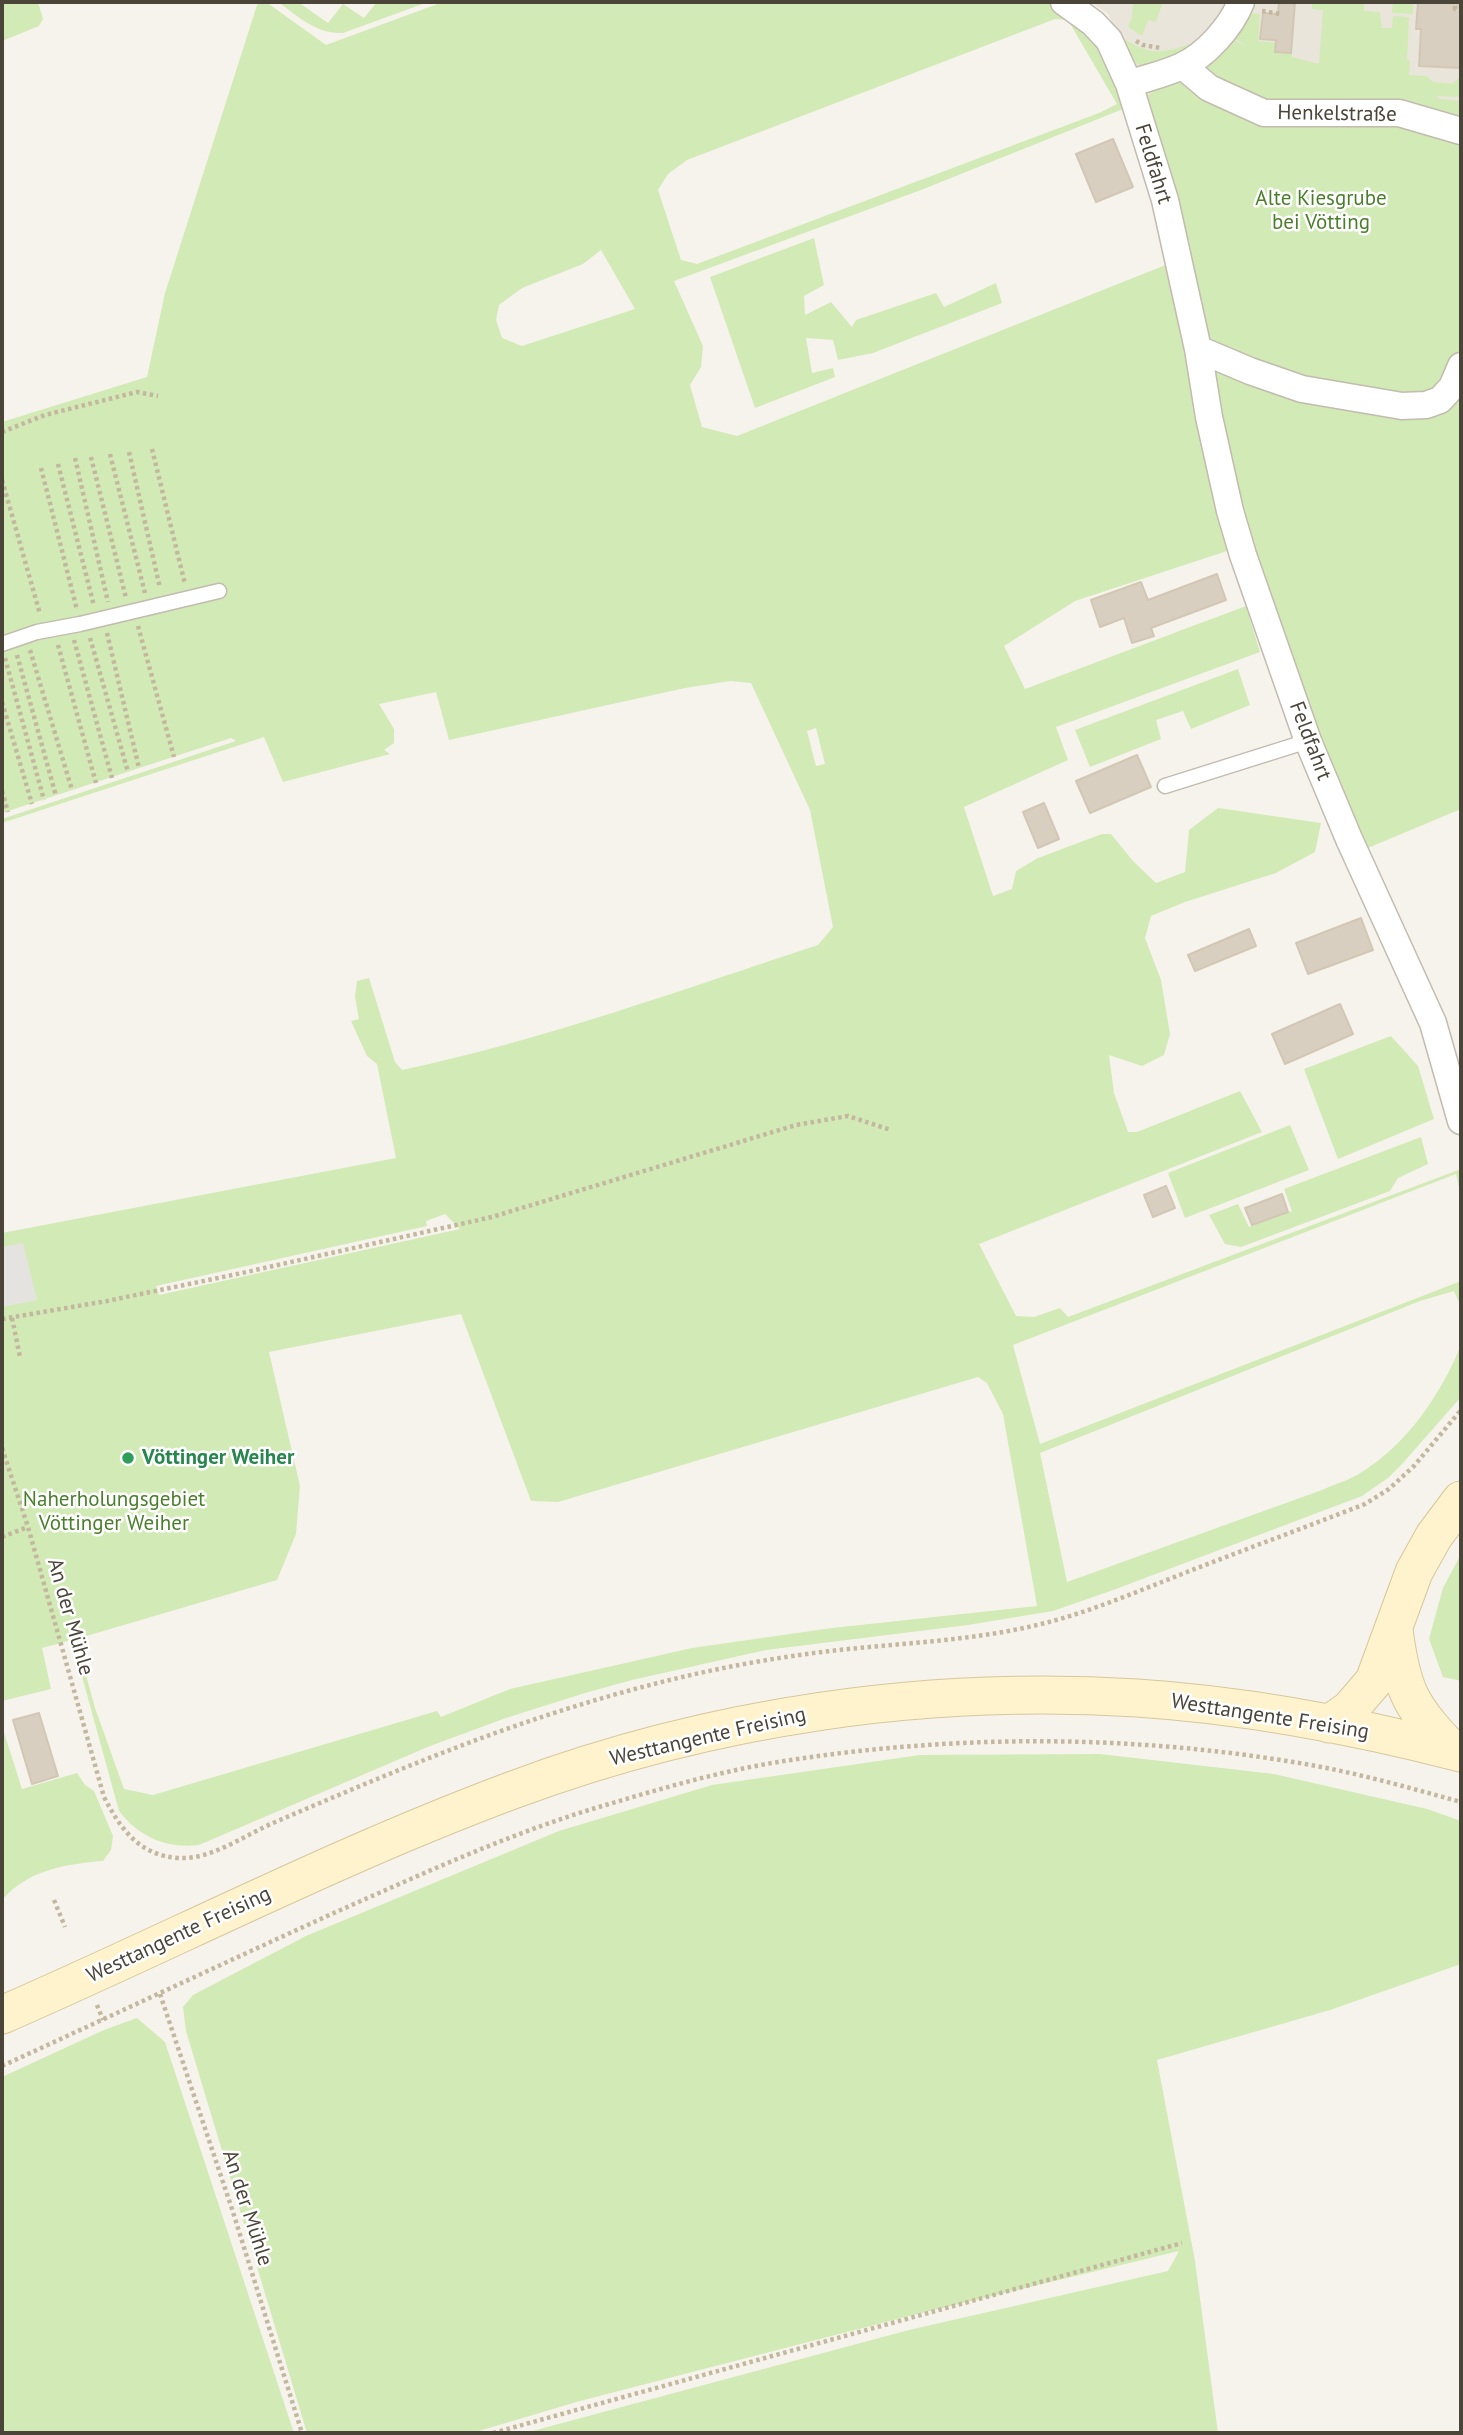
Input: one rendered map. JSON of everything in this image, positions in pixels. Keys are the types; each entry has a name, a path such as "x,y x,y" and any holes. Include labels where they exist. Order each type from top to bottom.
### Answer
{"main road":[{"path":"1329,1724 1350,1709 1374,1681 1414,1572 1434,1536 1461,1500"},
{"path":"1394,1630 1406,1691 1424,1720 1457,1751"},
{"name":"Westtangente Freising","path":"2,2015 428,1822 517,1788 613,1757 694,1736 788,1717 965,1696 1138,1698 1227,1707 1329,1724 1457,1751"}],"street":[{"name":"Feldfahrt","path":"1065,2 1109,40 1129,84 1165,200 1198,349 1209,417 1243,555 1308,741 1349,839 1433,1023 1461,1121"},
{"path":"1129,84 1177,56 1211,45 1241,2"},
{"name":"Henkelstraße","path":"1177,56 1209,88 1264,113 1399,113 1461,131"},
{"path":"1198,349 1250,371 1303,388 1402,406 1426,405 1440,400 1452,387 1461,366"}],"lane":[{"path":"11,642 49,630 219,591"},
{"path":"1165,786 1308,741"}],"path":[{"path":"1455,6 1455,9 1461,8"},
{"path":"1097,27 1114,28 1143,45 1177,56"},
{"path":"2,432 45,415 137,392 158,396"},
{"path":"152,450 188,598"},
{"path":"128,452 164,604"},
{"path":"110,454 137,611"},
{"path":"91,457 137,611 174,757"},
{"path":"75,458 91,621 111,778"},
{"path":"58,464 91,621 128,772"},
{"path":"41,468 139,768"},
{"path":"2,480 96,783"},
{"path":"11,642 72,790"},
{"path":"11,642 56,796"},
{"path":"11,642 44,800"},
{"path":"2,702 32,804"},
{"path":"2,791 8,812"},
{"path":"2,1319 242,1273 492,1217 796,1125 848,1116 891,1130"},
{"path":"12,1318 20,1357"},
{"name":"An der Mühle","path":"2,1448 28,1527 104,1797 128,1837 160,1854 179,1858 197,1856 450,1750 636,1689 793,1656 905,1642 977,1637 1058,1619 1100,1605 1365,1504 1389,1489 1414,1466 1461,1410"},
{"path":"2,1537 28,1527"},
{"path":"2,2066 415,1877 512,1838 604,1806 684,1783 775,1763 946,1742 1123,1742 1210,1750 1307,1765 1461,1802"},
{"path":"54,1900 65,1927"},
{"name":"An der Mühle","path":"160,1994 232,2209 302,2433"},
{"path":"97,2005 103,2020"},
{"path":"493,2433 1182,2244"}],"shaded area":[{"path":"1091,2 1461,2 1461,148 1155,87 1147,98 1108,14"},
{"path":"23,1243 37,1300 2,1307 2,1247"}],"green space":[{"path":"2,2 38,2 43,19 39,26 2,41"},
{"name":"Naherholungsgebiet Vöttinger Weiher","path":"258,2 266,2 326,45 443,2 1053,2 1095,36 1128,107 921,190 674,281 703,346 701,367 690,385 702,427 737,436 1168,264 1192,389 1230,550 1075,601 1004,646 1025,689 1246,606 1260,652 1056,727 1068,760 964,807 993,896 1012,889 1016,871 1038,858 1102,834 1111,834 1156,883 1185,872 1189,830 1218,808 1321,823 1315,852 1276,873 1185,902 1151,916 1145,938 1161,980 1170,1034 1164,1055 1142,1066 1109,1055 1114,1093 1128,1132 1137,1132 1240,1091 1262,1132 979,1244 1016,1316 1034,1317 1060,1308 1068,1317 1461,1169 1461,1196 1456,1174 1013,1345 1040,1444 1461,1281 1461,1307 1454,1291 1420,1301 1040,1453 1067,1582 1357,1475 1394,1447 1421,1416 1444,1381 1461,1345 1461,1397 1402,1464 1388,1478 1362,1496 1053,1611 968,1625 766,1650 632,1680 506,1718 430,1746 199,1845 165,1843 135,1828 119,1811 72,1640 42,1648 51,1689 2,1701 2,1233 396,1158 377,1064 367,1056 351,1021 359,1019 355,997 357,981 369,978 395,1062 402,1070 559,1029 818,945 833,927 810,810 751,683 730,681 685,688 449,740 436,692 379,704 394,729 394,743 384,750 390,754 283,782 264,737 2,823 2,819 236,741 231,738 2,813 2,422 147,377 165,293","holes":["1055,19 1068,20 1117,104 697,264 681,260 658,190 668,174 687,160","601,250 635,309 522,346 502,338 496,320 499,305 522,288 583,264","816,728 825,764 816,766 807,731","445,1214 460,1229 159,1295 156,1286 427,1226 426,1221","461,1314 531,1501 558,1502 978,1377 987,1383 1003,1414 1037,1606 832,1628 692,1648 510,1689 441,1717 437,1711 153,1795 124,1789 95,1708 77,1642 83,1637 277,1580 296,1534 300,1486 269,1352"]},
{"path":"278,2 298,2 328,23 343,4 364,18 377,2 428,2 343,33 333,33 316,28"},
{"path":"1133,2 1162,4 1156,22 1148,20 1142,36 1128,27"},
{"name":"Alte Kiesgrube bei Vötting","path":"1312,2 1364,2 1364,11 1380,12 1382,28 1392,28 1393,16 1409,17 1409,75 1427,76 1433,82 1453,84 1461,78 1461,97 1435,96 1461,101 1461,809 1363,850 1243,534 1140,101 1155,87 1229,37 1247,47 1231,35 1247,13 1260,14 1258,41 1292,44 1292,57 1319,64 1323,10 1312,9"},
{"path":"1393,2 1413,2 1413,14 1392,13"},
{"path":"1118,35 1151,51 1170,50 1204,39 1169,60 1149,66 1132,60"},
{"path":"814,238 824,285 804,296 805,315 831,302 852,327 856,320 936,293 944,307 996,283 1002,303 873,353 838,360 833,340 806,338 812,373 833,368 835,377 755,408 710,277"},
{"path":"1238,669 1250,705 1191,729 1183,711 1156,720 1161,739 1090,767 1075,730"},
{"path":"1391,1036 1418,1066 1434,1119 1338,1159 1304,1069"},
{"path":"1290,1125 1309,1170 1185,1218 1168,1173"},
{"path":"1421,1137 1428,1164 1398,1178 1390,1191 1241,1247 1225,1244 1209,1215 1238,1204 1249,1227 1292,1211 1284,1189"},
{"path":"1461,1554 1461,1681 1443,1677 1429,1639 1443,1588"},
{"path":"2,1726 22,1789 77,1773 85,1785 94,1791 113,1836 111,1850 103,1861 75,1864 35,1875 2,1900"},
{"path":"1100,1754 1274,1774 1427,1809 1461,1821 1461,1964 1330,2010 1157,2060 1195,2261 1218,2433 525,2433 909,2330 1168,2271 1179,2251 909,2316 580,2401 472,2433 307,2433 186,2031 183,2007 193,1995 306,1936 559,1831 712,1785 920,1755"},
{"path":"137,2018 165,2042 294,2433 2,2433 2,2077 104,2030"}],"building":[{"path":"1279,2 1295,2 1291,53 1275,52 1276,40 1260,39 1263,13 1278,14"},
{"path":"1418,2 1461,2 1461,68 1419,66 1421,29 1416,29"},
{"path":"1113,139 1133,187 1096,202 1076,154"},
{"path":"1217,574 1226,600 1151,628 1154,636 1132,643 1124,618 1100,627 1091,600 1141,582 1148,600"},
{"path":"1137,755 1151,787 1090,813 1076,781"},
{"path":"1044,803 1059,839 1038,848 1023,812"},
{"path":"1361,918 1373,950 1308,974 1296,943"},
{"path":"1249,929 1256,946 1195,971 1188,955"},
{"path":"1340,1004 1353,1034 1285,1064 1272,1034"},
{"path":"1166,1186 1175,1208 1153,1217 1144,1195"},
{"path":"1282,1194 1288,1212 1252,1225 1245,1208"},
{"path":"39,1713 58,1776 32,1784 13,1720"}],"place":[{"name":"Vöttinger Weiher","path":"128,1458"}]}
